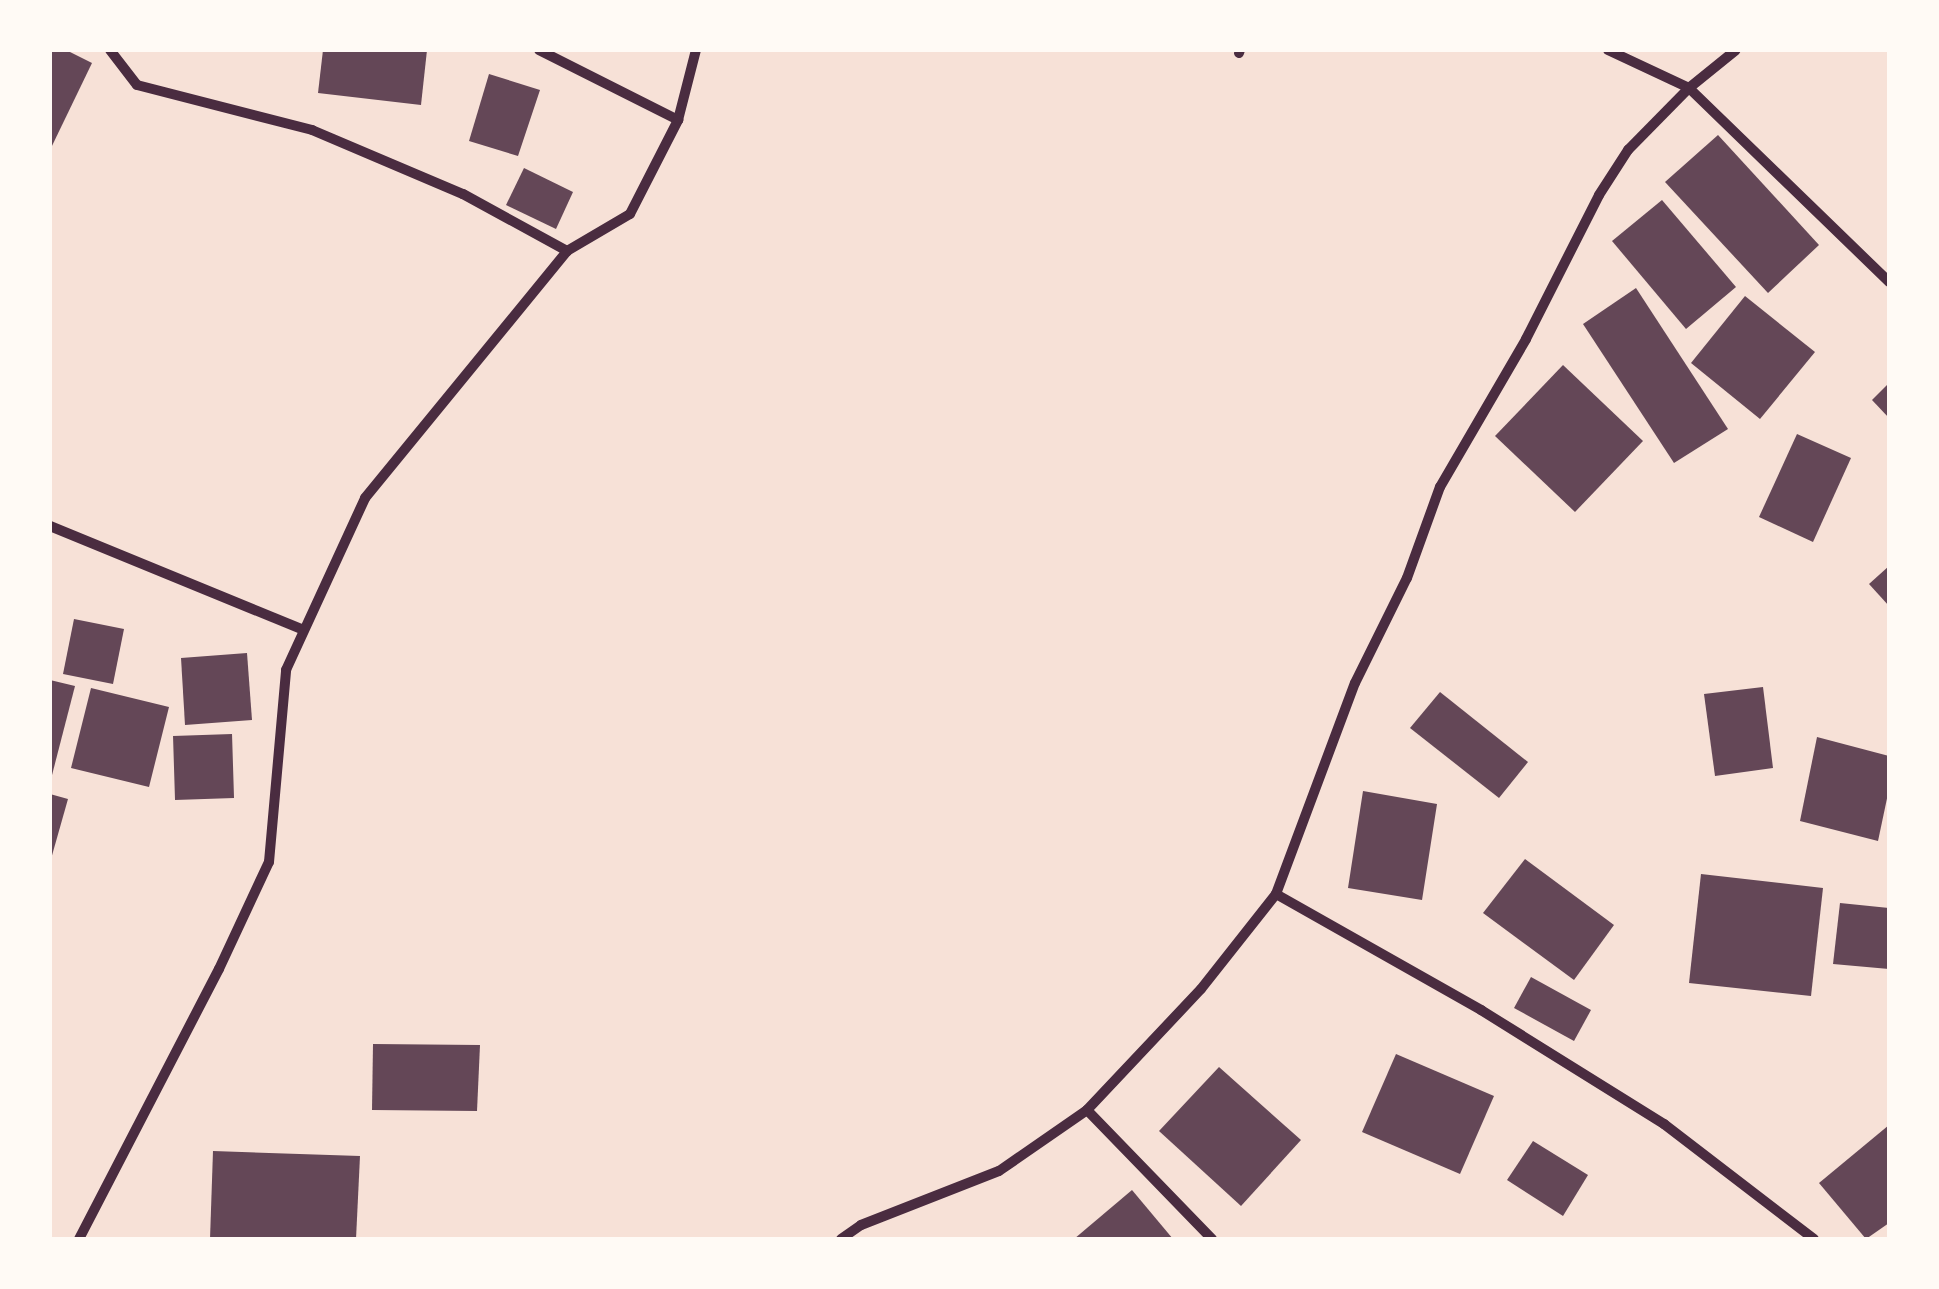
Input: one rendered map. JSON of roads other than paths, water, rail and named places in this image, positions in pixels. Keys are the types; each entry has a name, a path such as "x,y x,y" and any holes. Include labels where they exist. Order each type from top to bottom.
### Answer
{"street":[{"path":"110,50 137,84 312,130 463,194 567,251"},
{"path":"539,50 678,120"},
{"path":"78,1239 219,969 269,862 286,670 365,498 567,251 630,214 678,120 696,50"},
{"path":"1608,50 1690,88 1889,282"},
{"path":"841,1239 862,1226 999,1171 1087,1110 1201,989 1276,894 1354,683 1407,578 1440,487 1526,339 1599,195 1628,150 1690,88 1736,50"},
{"path":"50,526 304,630"},
{"path":"1276,894 1481,1010 1664,1124 1814,1239"},
{"path":"1087,1110 1212,1239"}]}
